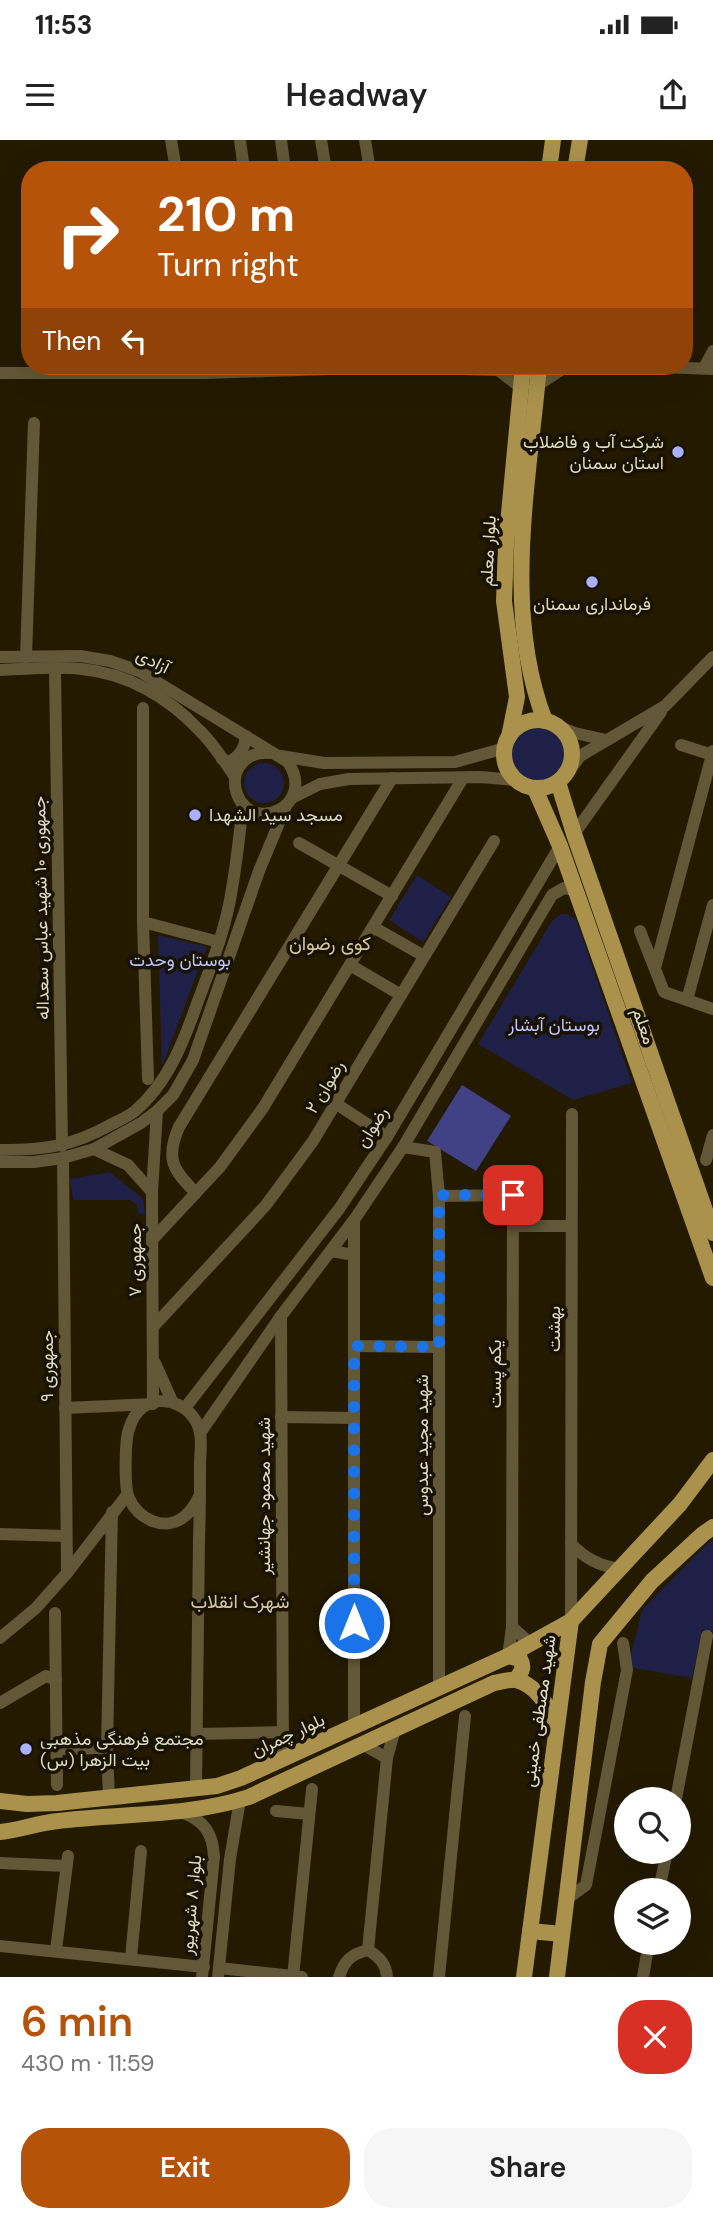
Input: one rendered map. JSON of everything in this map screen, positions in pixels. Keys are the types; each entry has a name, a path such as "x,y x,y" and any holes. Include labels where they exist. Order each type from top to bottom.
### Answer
{"main road":[{"path":"540,161 543,140"},
{"path":"550,161 553,140"},
{"path":"561,161 563,140"},
{"path":"576,161 580,140"},
{"path":"514,375 520,387"},
{"name":"بلوار معلم","path":"507,742 517,697 504,601 506,545 522,375"},
{"name":"بلوار معلم","path":"538,375 520,601 525,649 536,696 552,724"},
{"path":"517,697 530,702 536,696"},
{"path":"524,723 552,724 571,744 571,765 562,778 544,788 524,786 508,770 504,759 507,742 524,723"},
{"name":"معلم","path":"562,778 573,834 713,1233"},
{"name":"معلم","path":"536,789 561,846 713,1279"},
{"name":"شهید مصطفی خمینی","path":"524,1977 571,1621 680,1504 713,1460"},
{"path":"557,1977 600,1644 652,1581 713,1527"},
{"name":"بلوار چمران","path":"0,1801 57,1803 217,1786 241,1778 508,1656 571,1621"},
{"path":"508,1656 520,1659 523,1665 515,1680"},
{"path":"0,1832 56,1821 221,1806 240,1800 494,1683 515,1680 534,1690 548,1705 556,1724"},
{"path":"0,1788 57,1803"},
{"path":"530,1930 562,1934"}],"street":[{"path":"171,140 174,161"},
{"path":"240,140 243,161"},
{"path":"281,140 284,161"},
{"path":"321,140 324,161"},
{"path":"365,140 368,161"},
{"path":"708,368 713,351"},
{"path":"0,366 21,365"},
{"path":"0,373 21,372"},
{"path":"537,385 553,375"},
{"path":"26,657 34,423"},
{"name":"آزادی","path":"0,657 80,656 110,661 139,671 276,755"},
{"path":"573,834 666,706 713,657"},
{"name":"جمهوری ۱۰ شهید عباس سعداله","path":"55,669 63,1152"},
{"name":"آزادی","path":"0,670 79,669 107,673 133,682 173,706 201,731 235,777"},
{"path":"562,778 580,756 666,706"},
{"path":"142,708 143,922 148,1079"},
{"path":"552,724 606,740"},
{"path":"222,759 228,762 234,760 242,752 246,736"},
{"path":"507,742 455,762 324,764 276,755 253,755 245,760 235,777 235,787 243,804 250,810 269,814 320,784 349,779 515,779"},
{"path":"655,968 713,754 681,745"},
{"path":"0,1150 63,1152 94,1149 157,1111 173,1095 193,1060 259,871 296,780 293,770 276,755"},
{"path":"152,1240 220,1167 263,1108 463,778"},
{"path":"196,1193 173,1166 171,1145 179,1128 392,779"},
{"path":"0,1162 34,1162 63,1152 133,1113 152,1095 178,1054 219,942 237,861 243,804"},
{"name":"رضوان ۲","path":"153,1327 266,1205 313,1141 494,841"},
{"path":"299,843 392,896"},
{"name":"رضوان","path":"185,1408 340,1209 387,1137 561,846"},
{"name":"رضوان","path":"200,1433 281,1316 354,1220 403,1147 552,895 564,888 576,890"},
{"path":"687,1000 713,905"},
{"path":"143,922 219,942"},
{"path":"373,927 424,956"},
{"path":"640,931 664,992 713,1009"},
{"path":"350,965 401,995"},
{"path":"209,973 223,977"},
{"path":"335,1103 387,1137"},
{"name":"جمهوری ۷","path":"153,1404 152,1192 157,1111"},
{"name":"بهشت","path":"571,1621 572,1114"},
{"path":"706,1160 713,1135"},
{"name":"شهید مجید عبدوس","path":"403,1147 435,1152 439,1195 439,1686"},
{"path":"94,1149 128,1165 152,1192"},
{"name":"جمهوری ۹","path":"63,1152 67,1573"},
{"name":"یکم پست","path":"439,1195 513,1195 512,1627 508,1656"},
{"path":"354,1220 354,1726"},
{"path":"513,1226 571,1226"},
{"path":"331,1251 354,1255"},
{"name":"شهید محمود جهانشیر","path":"281,1316 283,1759"},
{"path":"354,1346 439,1347"},
{"path":"153,1360 172,1401 185,1408 195,1419 200,1433 196,1789"},
{"path":"65,1408 172,1401"},
{"path":"153,1404 143,1408 133,1419 128,1432 127,1494 133,1507 143,1517 156,1523 170,1523 184,1517 200,1495"},
{"path":"281,1417 354,1418"},
{"path":"0,1638 36,1608 67,1573 127,1494"},
{"path":"109,1798 107,1748 112,1512"},
{"path":"0,1535 65,1536"},
{"path":"571,1544 592,1562 619,1569"},
{"path":"55,1612 57,1786"},
{"path":"512,1627 531,1644"},
{"path":"678,1787 707,1636"},
{"path":"567,1899 586,1885 627,1670 623,1643"},
{"path":"0,1703 46,1676 56,1680"},
{"path":"439,1977 465,1716"},
{"path":"368,1950 387,1758 395,1729"},
{"path":"197,1734 283,1732"},
{"path":"362,1744 387,1758"},
{"path":"56,1748 107,1748"},
{"path":"219,1973 296,1977 312,1789"},
{"name":"بلوار ۸ شهریور","path":"219,1973 233,1834 240,1800"},
{"name":"بلوار ۸ شهریور","path":"180,1811 195,1817 207,1827 213,1841 214,1857 203,1972"},
{"path":"276,1811 309,1814"},
{"path":"131,1958 141,1851"},
{"path":"0,1863 67,1861 56,1950"},
{"path":"209,1914 225,1916"},
{"path":"0,1946 131,1958 203,1972"},
{"path":"339,1977 343,1965 353,1954 368,1950 379,1957 387,1977"},
{"path":"643,1977 647,1955"}],"green space":[{"path":"539,726 550,728 559,734 565,743 565,765 559,774 550,780 539,782 528,780 519,774 513,765 511,754 513,743 519,734 528,728"},
{"path":"264,763 278,769 284,783 278,797 264,803 250,797 244,783 250,769"},
{"path":"417,875 451,897 423,942 389,920"},
{"name":"بوستان آبشار","path":"561,914 576,919 632,1083 573,1100 478,1044 552,921"},
{"name":"بوستان وحدت","path":"158,935 207,947 162,1066"},
{"path":"110,1172 143,1199 145,1214 138,1214 137,1205 130,1200 73,1200 70,1179"},
{"path":"713,1541 713,1631 702,1630 692,1678 628,1667 642,1610"}],"shaded area":[{"path":"462,1085 511,1116 476,1171 427,1141"}],"place":[{"name":"شرکت آب و فاضلاب استان سمنان","path":"678,452"},
{"name":"فرمانداری سمنان","path":"592,582"},
{"name":"مسجد سید الشهدا","path":"195,815"},
{"name":"مجتمع فرهنگی مذهبی بیت الزهرا (س)","path":"26,1749"}],"district":[{"name":"کوی رضوان","path":"330,943"},
{"name":"شهرک انقلاب","path":"240,1601"}],"route":[{"path":"354,1623 354,1346 439,1347 439,1195 513,1195"}]}
